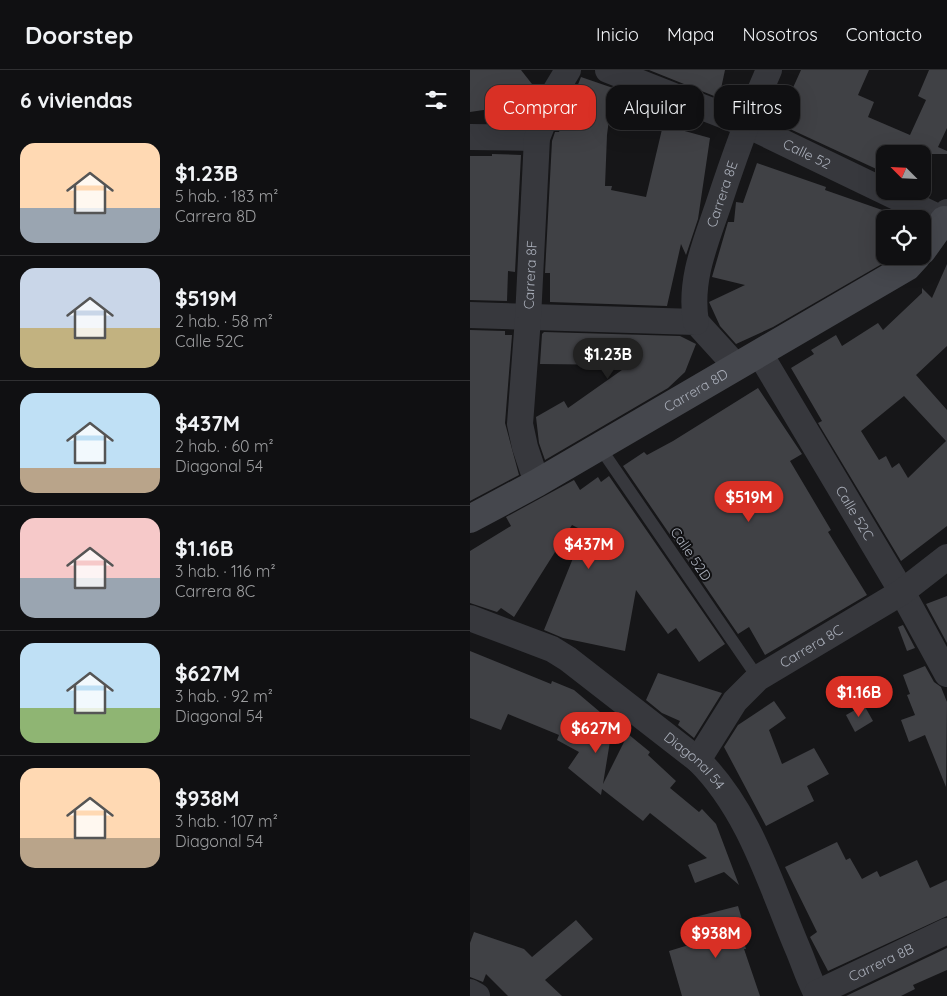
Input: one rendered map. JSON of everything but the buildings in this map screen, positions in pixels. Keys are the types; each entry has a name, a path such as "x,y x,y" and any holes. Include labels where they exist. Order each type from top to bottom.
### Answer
{"street":[{"name":"Carrera 8F","path":"537,483 520,424 528,318 537,138 556,90 568,70"},
{"name":"Calle 52","path":"608,70 714,112"},
{"name":"Carrera 8E","path":"762,85 769,70"},
{"name":"Carrera 8E","path":"696,322 693,305 697,270 743,130"},
{"name":"Calle 52","path":"758,130 946,218"},
{"path":"470,137 537,138"},
{"path":"931,239 946,218"},
{"name":"Carrera 8D","path":"470,519 537,483 736,366 760,354 909,265"},
{"path":"470,315 696,322 736,366"},
{"name":"Calle 52C","path":"760,354 902,592 947,674"},
{"name":"Carrera 8C","path":"698,760 735,701 758,678 902,592 947,557"},
{"name":"Diagonal 54","path":"470,618 552,649 698,760 728,794 749,833 818,995"},
{"name":"Carrera 8B","path":"818,995 947,931"},
{"path":"470,992 477,996"}],"lane":[{"name":"Calle 52D","path":"599,446 758,678"}]}
